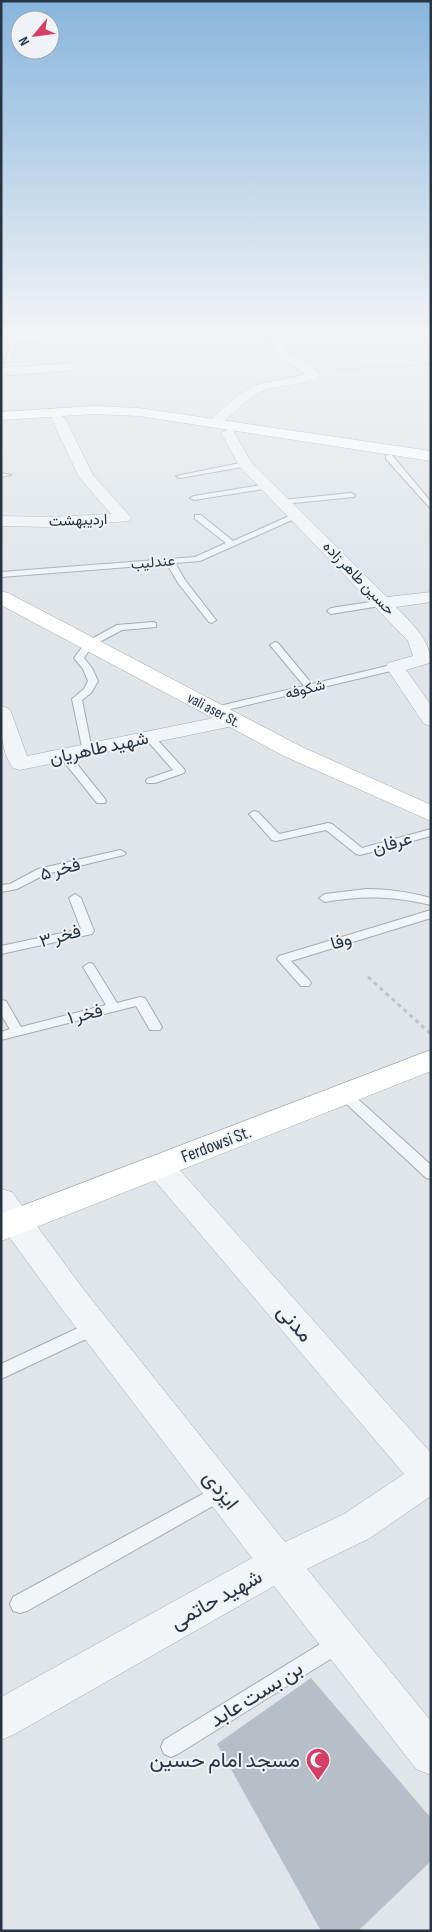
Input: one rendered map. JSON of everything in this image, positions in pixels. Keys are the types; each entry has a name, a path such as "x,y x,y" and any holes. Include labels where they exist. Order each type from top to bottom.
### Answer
{"main road":[{"path":"1,424 56,418"},
{"path":"106,418 221,428 431,456"},
{"path":"171,418 431,464"},
{"name":"vali aser St.","path":"1,597 292,751 431,814"},
{"name":"Ferdowsi St.","path":"6,1217 160,1166 431,1060"}],"street":[{"name":"اردیبهشت","path":"1,521 50,522 123,518 86,477 58,418"},
{"path":"221,428 227,418"},
{"name":"حسین طاهر زاده","path":"221,428 245,464 383,603 424,638 423,659 396,667"},
{"path":"383,603 431,597"},
{"path":"396,667 431,720"},
{"name":"شهید طاهریان","path":"3,723 20,764 149,738 224,715"},
{"name":"مدنی","path":"160,1166 430,1478"},
{"name":"ایزدی","path":"6,1217 95,1327 278,1564 431,1754"},
{"name":"شهید حاتمی","path":"1,1720 278,1564 357,1526 430,1478"}],"lane":[{"path":"389,458 431,507"},
{"path":"180,476 245,464"},
{"path":"194,498 267,486"},
{"path":"283,502 351,495"},
{"name":"عندلیب","path":"1,575 197,559 297,516"},
{"path":"198,517 232,544"},
{"path":"169,561 212,620"},
{"path":"331,611 383,603"},
{"path":"87,750 77,700 88,691 93,681 87,668 79,658 89,644 120,627 153,625"},
{"path":"275,646 310,688"},
{"name":"شکوفه","path":"224,715 310,688 396,667"},
{"path":"149,738 180,771 151,781"},
{"path":"64,755 101,801"},
{"name":"عرفان","path":"254,814 276,838 328,826 360,852 431,832"},
{"name":"فخر ۵","path":"1,889 13,887 42,871 120,853"},
{"path":"325,898 378,891 410,896 431,902"},
{"name":"فخر ۳","path":"1,950 88,931 75,898"},
{"name":"وفا","path":"305,983 283,959 431,914"},
{"path":"90,967 113,1007"},
{"name":"فخر ۱","path":"1,1036 140,1001 155,1027"},
{"path":"1,1004 18,1032"},
{"path":"344,1094 431,1174"},
{"path":"1,1372 95,1327"},
{"path":"20,1604 222,1491"},
{"name":"بن بست عابد","path":"172,1747 340,1641"}],"path":[{"path":"368,977 431,1034"}],"building":[{"name":"مسجد امام حسین","path":"311,1678 431,1818 431,1861 358,1931 321,1931 217,1744"}],"place":[{"name":"مسجد امام حسین","path":"318,1781"}]}
